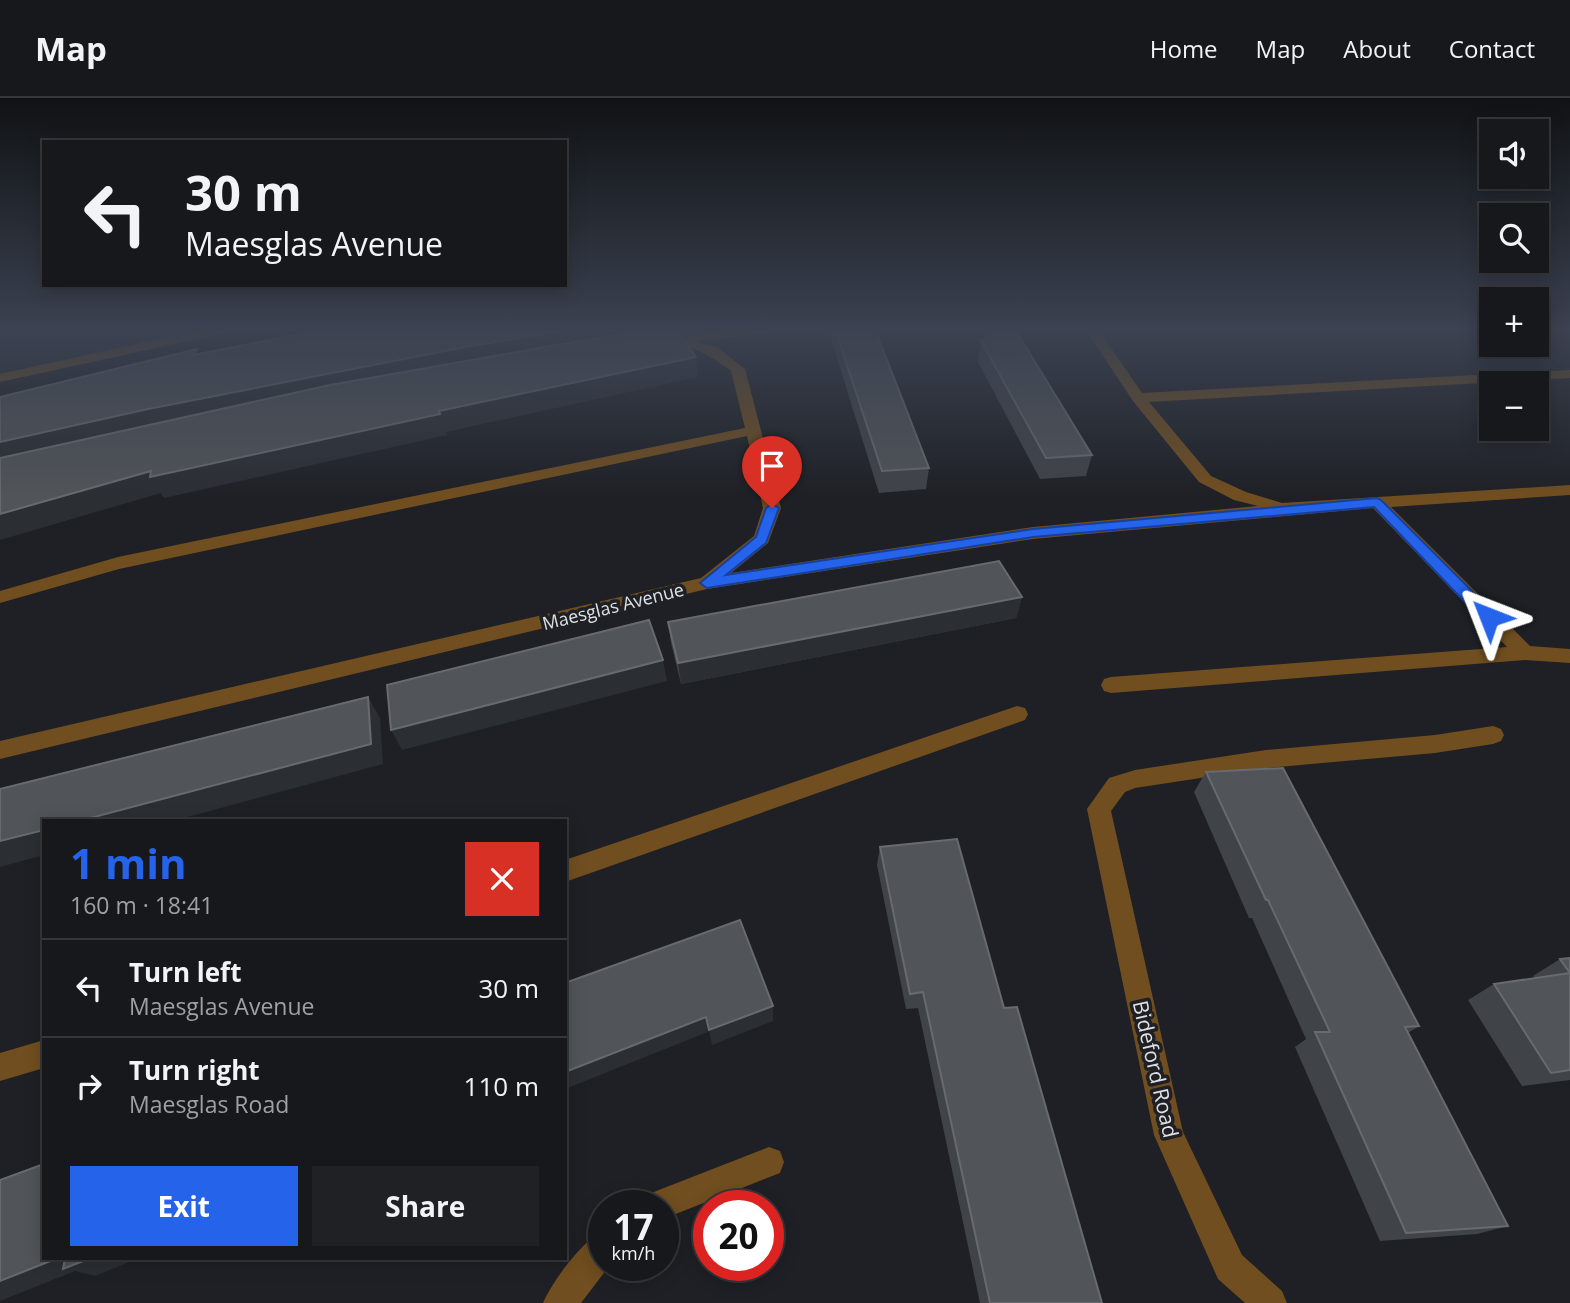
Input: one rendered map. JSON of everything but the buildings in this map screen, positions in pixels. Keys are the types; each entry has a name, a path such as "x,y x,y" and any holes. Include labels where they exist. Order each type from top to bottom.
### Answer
{"street":[{"path":"707,583 762,540 772,508 743,385"},
{"path":"1129,385 1205,479 1240,496 1290,509"},
{"path":"1138,398 1368,385"},
{"path":"0,597 118,563 755,430"},
{"name":"Maesglas Avenue","path":"0,750 707,583 1023,534 1377,502 1570,490"},
{"path":"1377,502 1525,653"},
{"path":"1111,685 1525,653 1570,656"},
{"path":"567,870 1017,714"},
{"name":"Bideford Road","path":"1270,1303 1230,1267 1169,1135 1099,809 1117,785 1135,779 1266,759 1435,744 1493,735"},
{"path":"0,1067 42,1055"},
{"path":"679,1197 769,1162"},
{"path":"560,1303 588,1267"}],"route":[{"path":"772,508 762,540 707,583 1005,536 1377,502 1489,617"}]}
